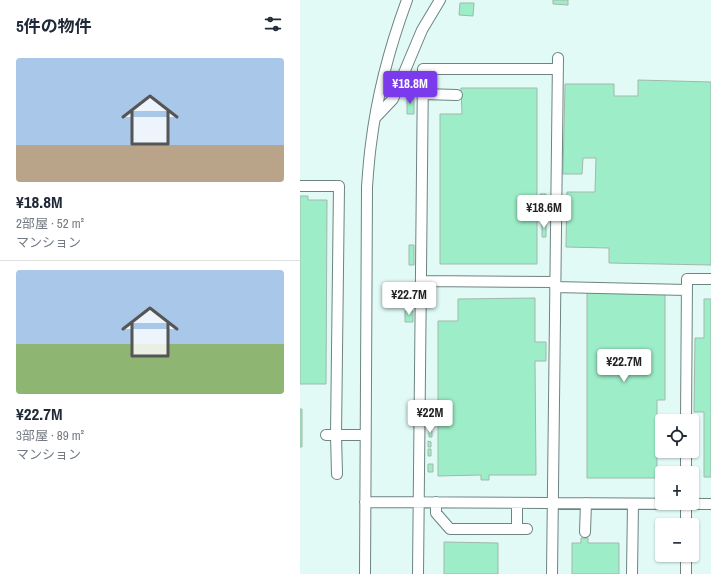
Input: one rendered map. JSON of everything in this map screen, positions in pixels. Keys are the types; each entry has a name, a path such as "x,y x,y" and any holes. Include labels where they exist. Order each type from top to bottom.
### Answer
{"street":[{"path":"365,574 367,187 370,144 386,66 396,29 407,0"},
{"path":"375,118 393,99 422,30 440,0"},
{"path":"552,574 558,58"},
{"path":"418,574 423,69 558,69"},
{"path":"423,94 457,95"},
{"path":"300,186 339,186 331,435 337,474"},
{"path":"686,414 687,280 711,279"},
{"path":"421,280 687,290"},
{"path":"331,435 365,435"},
{"path":"365,502 655,504"},
{"path":"436,502 436,513 450,529 522,529 517,503"},
{"path":"585,532 586,503"},
{"path":"632,574 633,504"},
{"path":"699,504 711,504"},
{"path":"686,562 686,574"}],"building":[{"path":"553,0 568,0 568,5 553,4"},
{"path":"460,3 474,3 473,16 459,15"},
{"path":"638,80 711,82 711,265 609,263 609,248 566,247 567,192 595,192 596,158 583,158 582,174 563,174 565,84 614,84 614,96 638,96"},
{"path":"461,88 537,88 537,264 440,264 440,114 462,114"},
{"path":"407,96 414,96 414,114 407,114"},
{"path":"540,194 546,194 547,214 540,214"},
{"path":"300,196 308,196 308,200 327,200 326,384 300,384"},
{"path":"542,221 546,221 546,237 542,237"},
{"path":"409,245 414,245 414,265 409,265"},
{"path":"587,292 665,292 665,400 657,400 657,414 655,414 655,458 657,458 657,466 655,466 655,478 587,478"},
{"path":"535,298 535,342 546,342 546,361 535,361 536,475 489,475 489,480 481,480 481,475 438,476 438,321 458,321 458,299"},
{"path":"704,299 711,299 711,477 704,477 704,412 694,412 695,338 704,338"},
{"path":"405,311 413,311 413,322 405,322"},
{"path":"300,409 302,409 302,447 300,447"},
{"path":"431,420 431,428 428,428 428,421"},
{"path":"429,431 432,431 432,437 429,437"},
{"path":"428,441 431,442 431,447 428,447"},
{"path":"428,449 431,449 431,456 428,456"},
{"path":"428,464 433,464 433,472 428,472"},
{"path":"581,538 588,538 588,543 619,543 619,574 572,574 572,543 581,543"},
{"path":"444,542 498,543 498,574 444,574"}]}
